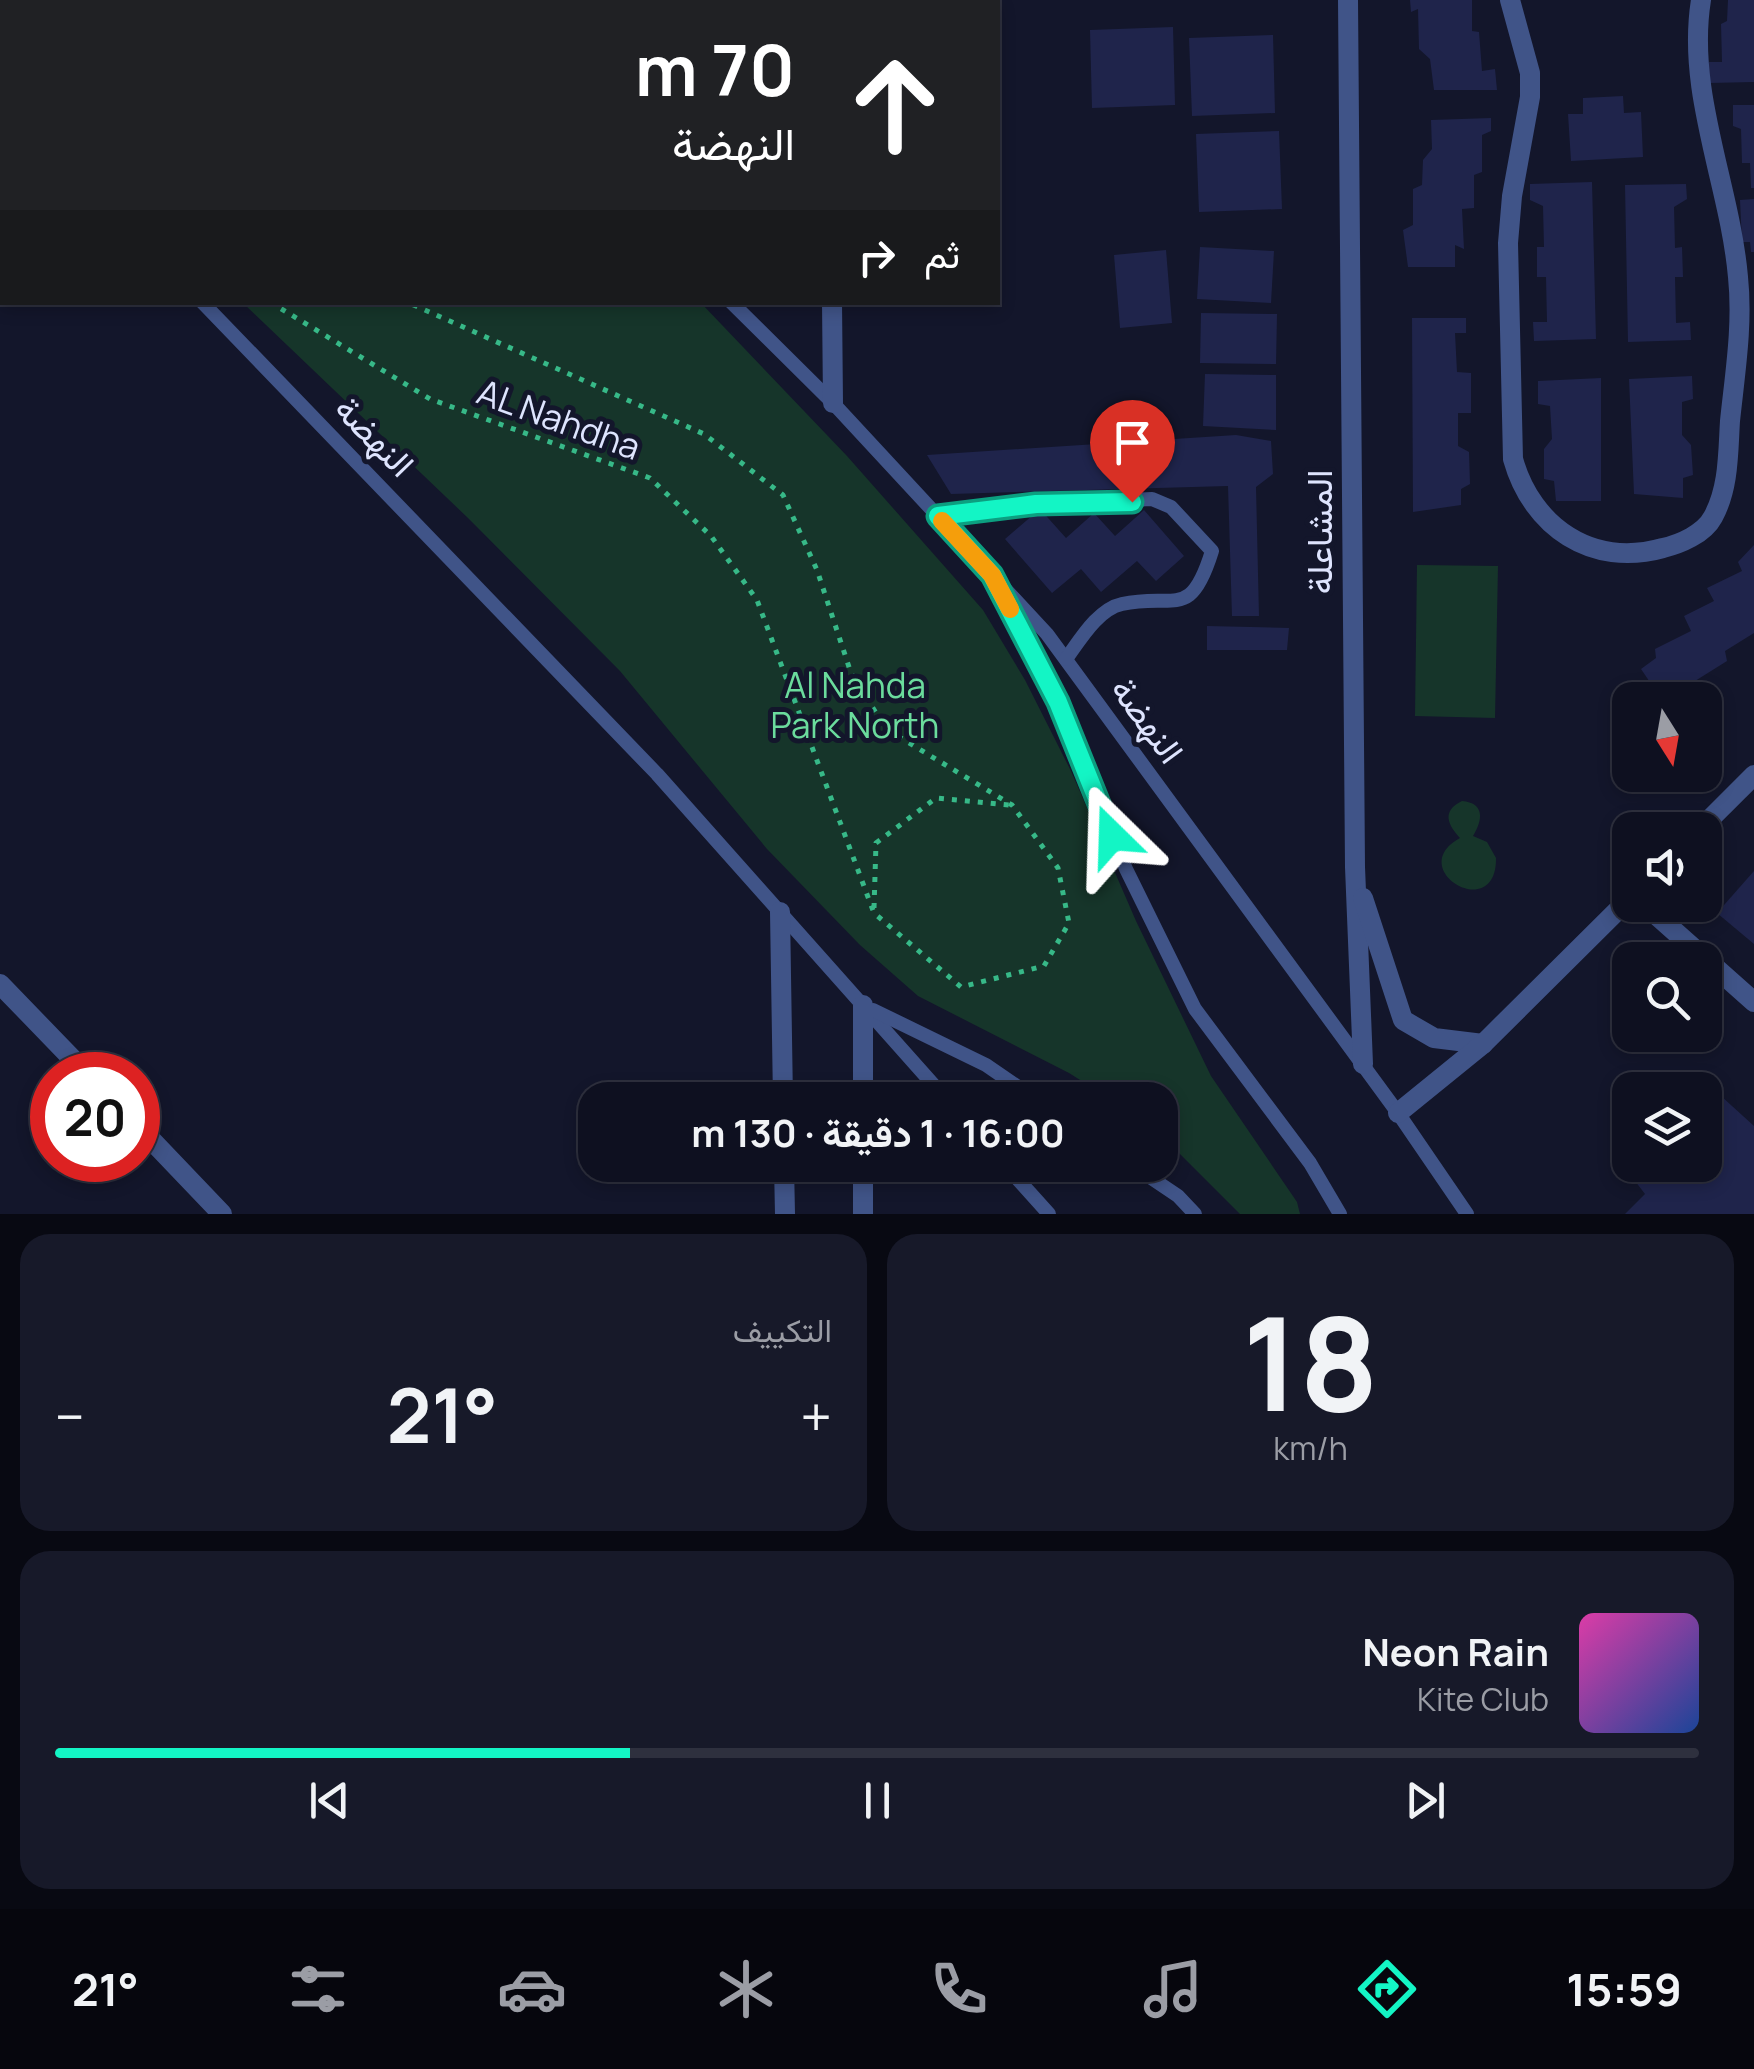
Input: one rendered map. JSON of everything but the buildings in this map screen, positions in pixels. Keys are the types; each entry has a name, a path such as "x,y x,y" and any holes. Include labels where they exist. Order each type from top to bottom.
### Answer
{"street":[{"name":"المشاعلة","path":"1348,0 1354,867 1363,1064"},
{"path":"1510,0 1530,73 1530,97 1512,196 1508,244 1513,458 1520,486 1536,509 1576,542 1608,554 1647,553 1682,543 1711,522 1724,492 1747,313 1746,274 1696,55 1701,0"},
{"path":"832,305 833,403"},
{"path":"1717,812 1754,776"},
{"path":"1354,867 1403,1020 1434,1038 1483,1044"},
{"path":"780,912 783,1082"},
{"path":"1398,1113 1483,1044 1612,916"},
{"path":"1663,922 1754,1002"},
{"path":"0,984 66,1052"},
{"path":"863,1006 863,1082"},
{"path":"160,1149 222,1214"},
{"path":"784,1182 785,1214"},
{"path":"863,1182 863,1214"}],"lane":[{"name":"النهضة","path":"205,305 643,760 932,1082"},
{"name":"النهضة","path":"734,305 833,403 1066,659 1363,1064 1467,1214"},
{"path":"938,516 1036,504 1152,499 1170,507 1212,550 1202,582 1177,602 1119,604 1090,628 1066,659"},
{"path":"992,575 1058,702 1126,869 1195,1009 1310,1163 1340,1214"},
{"path":"863,1006 986,1065 1011,1082"},
{"path":"1021,1182 1049,1214"},
{"path":"1157,1182 1195,1214"}],"path":[{"name":"AL Nahdha","path":"275,305 430,399 650,478 711,536 757,600 874,913 961,987 1044,966 1069,923 1058,868 1012,805 886,729 852,673 817,570 783,495 704,434 414,305"},
{"path":"874,913 876,843 936,798 1012,805"}],"green space":[{"name":"Al Nahda Park North","path":"245,305 703,305 847,456 983,610 1025,680 1071,771 1136,921 1211,1076 1297,1202 1300,1214 1240,1214 1178,1152 1178,1082 1083,1082 918,996 860,945 767,849 620,671 468,518"},
{"path":"1417,565 1498,566 1495,718 1415,716"},
{"path":"1462,801 1478,809 1479,824 1473,836 1487,842 1496,858 1492,878 1483,888 1457,885 1442,864 1445,851 1460,838 1452,828 1449,814"}],"slow traffic":[{"path":"942,521 992,575 1010,609"}],"route":[{"path":"1112,836 1058,702 992,575 938,516 1036,504 1132,502"}]}
